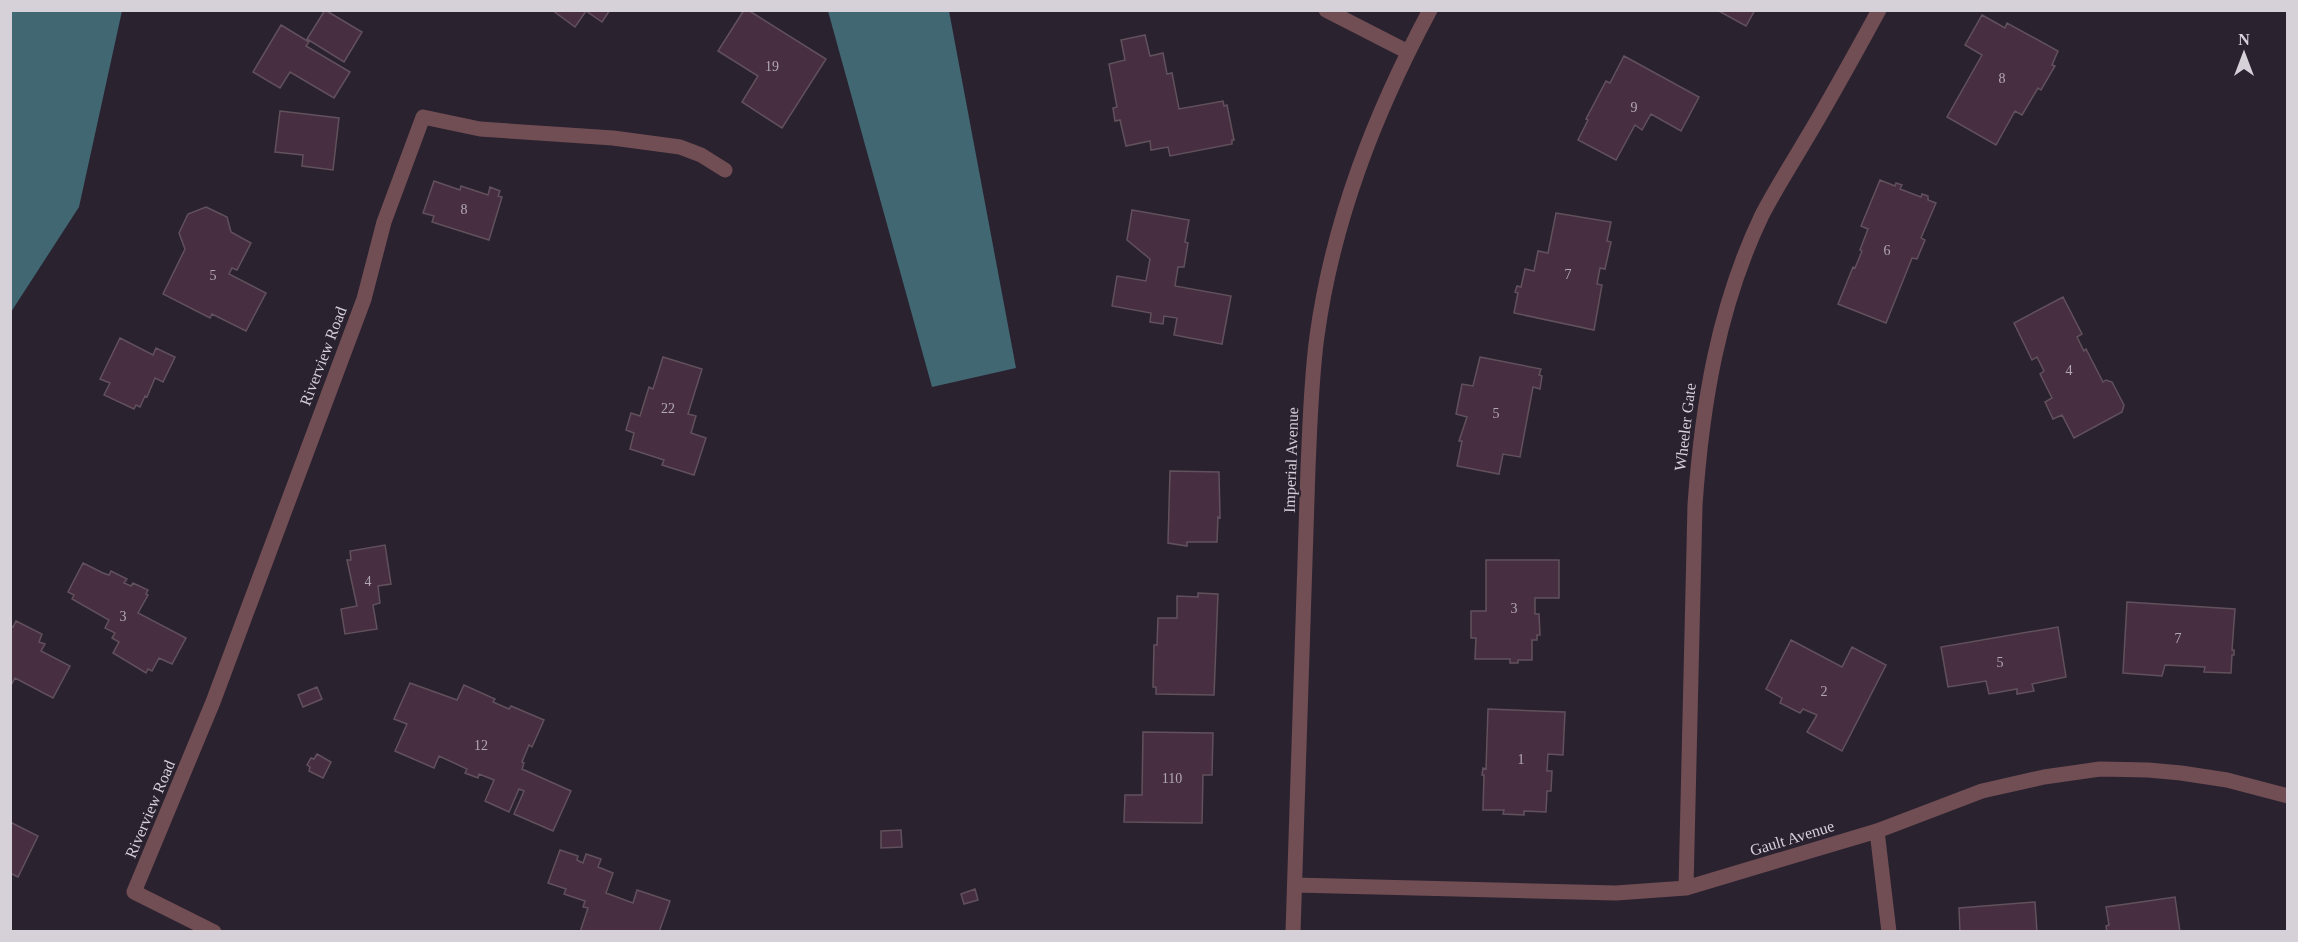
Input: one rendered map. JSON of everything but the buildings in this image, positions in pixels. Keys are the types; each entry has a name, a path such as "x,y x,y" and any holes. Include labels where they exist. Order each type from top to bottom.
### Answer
{"street":[{"path":"1326,10 1408,52"},
{"name":"Imperial Avenue","path":"1293,932 1308,468 1317,335 1334,254 1354,178 1376,121 1430,10"},
{"name":"Wheeler Gate","path":"1686,888 1695,505 1699,450 1711,367 1720,328 1736,279 1762,215 1879,10"},
{"name":"Riverview Road","path":"214,932 134,892 213,702 364,298 384,222 423,117 480,129 612,138 680,147 701,155 725,170"},
{"name":"Gault Avenue","path":"1295,885 1616,893 1686,888 1877,831 1982,791 2044,777 2100,769 2148,770 2227,780 2288,796"},
{"path":"1877,831 1889,932"}],"water":[{"path":"11,10 122,11 79,207 11,312"},
{"path":"828,11 949,11 1016,368 932,387"}]}
